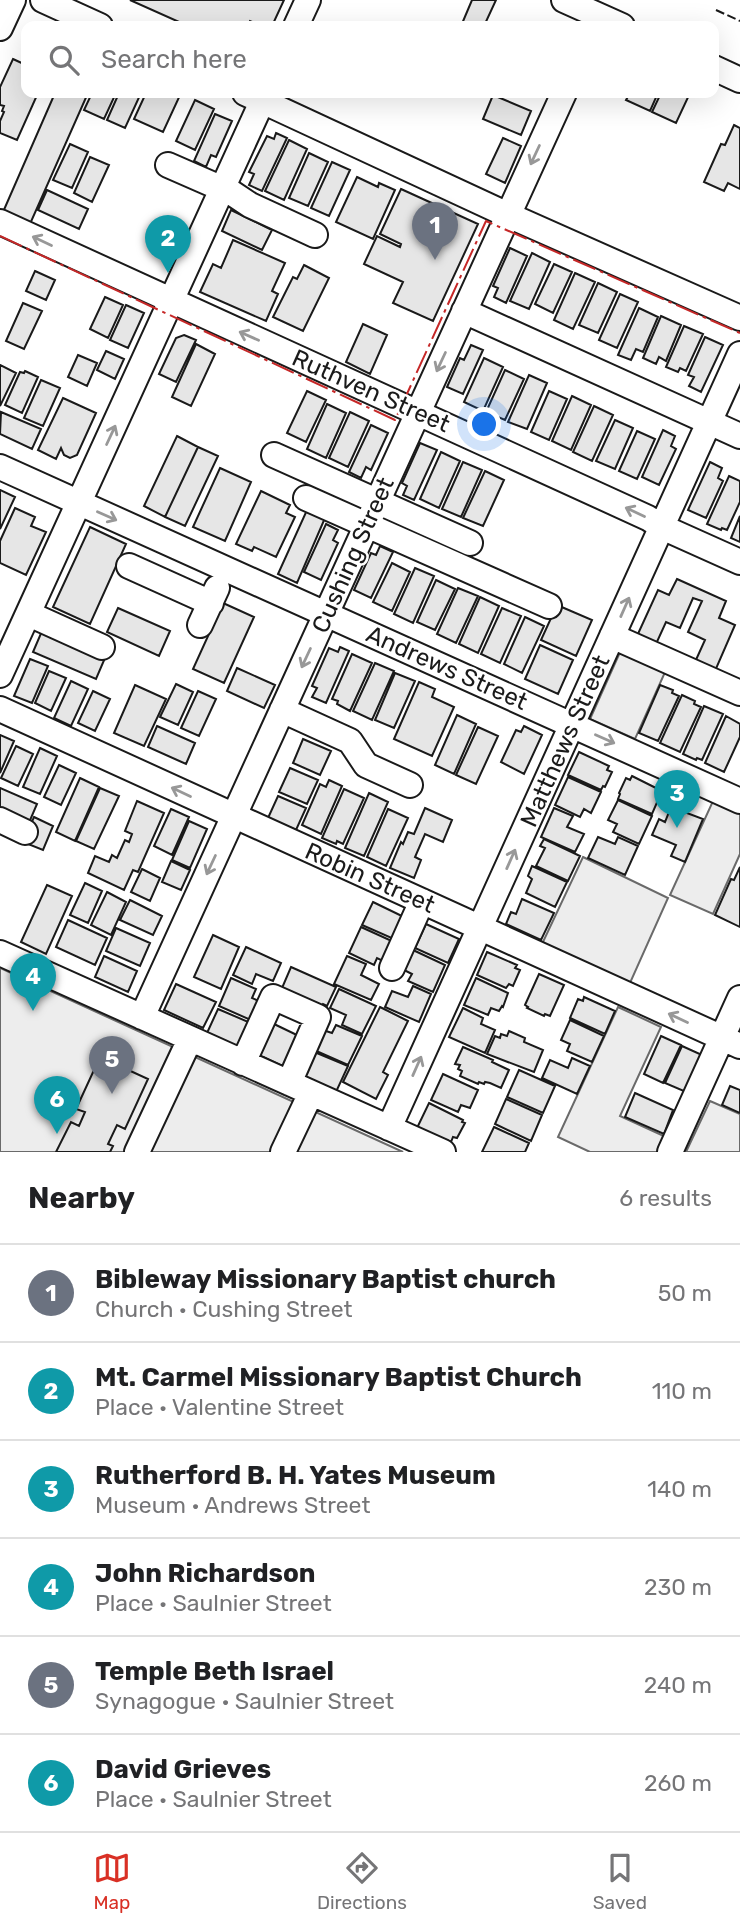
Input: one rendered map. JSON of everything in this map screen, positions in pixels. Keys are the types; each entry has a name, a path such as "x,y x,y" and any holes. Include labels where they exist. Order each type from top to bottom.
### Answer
{"street":[{"path":"0,29 13,0"},
{"path":"43,0 89,21"},
{"path":"298,21 308,0"},
{"path":"564,0 600,14"},
{"path":"719,70 740,80"},
{"path":"0,675 223,189 257,98"},
{"path":"264,98 508,215 740,318"},
{"name":"Cushing Street","path":"142,1017 562,98"},
{"path":"168,165 315,235"},
{"name":"Ruthven Street","path":"0,222 740,562"},
{"path":"464,311 740,436"},
{"name":"Matthews Street","path":"389,1128 740,354"},
{"path":"274,455 470,543"},
{"name":"Andrews Street","path":"0,467 740,801"},
{"path":"306,498 549,606"},
{"path":"129,566 211,603"},
{"path":"200,625 226,569"},
{"path":"29,614 102,648"},
{"path":"612,636 740,693"},
{"name":"Robin Street","path":"0,709 731,1042"},
{"path":"282,710 350,741 366,765 410,785"},
{"path":"0,820 25,832"},
{"path":"392,968 422,901"},
{"path":"0,953 443,1152"},
{"path":"243,1063 273,997 318,1017 283,1152"},
{"path":"670,1152 731,1042 740,998"},
{"path":"137,1152 190,1039"}],"shaded area":[{"path":"621,650 666,670 635,739 590,719"},
{"path":"713,801 740,813 740,854 713,914 670,895"},
{"path":"583,857 668,898 630,983 542,944"},
{"path":"0,968 403,1152 0,1152"},
{"path":"618,1007 661,1027 620,1116 666,1137 659,1152 590,1152 558,1137"},
{"path":"710,1101 740,1114 740,1152 686,1152"}],"building":[{"path":"130,0 284,0 274,21 177,21"},
{"path":"472,0 496,0 486,21 463,21"},
{"path":"13,59 21,63 21,98 36,98 17,140 0,133 4,106 0,105 0,87"},
{"path":"53,98 86,98 30,224 3,212"},
{"path":"90,98 114,98 104,119 84,110"},
{"path":"117,98 139,98 125,128 107,120"},
{"path":"144,98 179,98 163,132 134,119"},
{"path":"492,98 500,98 531,111 521,135 483,119"},
{"path":"627,98 656,98 650,111 626,100"},
{"path":"659,98 688,98 676,123 652,112"},
{"path":"195,100 214,109 195,150 176,141"},
{"path":"215,114 232,121 216,157 211,155 206,167 194,161"},
{"path":"734,125 740,128 740,189 728,183 724,191 704,182 721,144 725,145"},
{"path":"276,133 287,138 262,191 249,185 254,174 249,172 267,136 274,139"},
{"path":"503,138 521,146 505,183 486,174"},
{"path":"289,140 307,149 284,200 265,191"},
{"path":"70,144 88,152 72,188 53,180"},
{"path":"309,153 328,162 308,206 289,198"},
{"path":"90,157 109,165 92,202 74,193"},
{"path":"332,162 350,170 329,216 311,208"},
{"path":"357,177 378,187 379,183 395,190 373,239 336,222"},
{"path":"401,189 478,224 433,321 393,303 403,282 364,264 377,236 400,247 401,244 380,234"},
{"path":"47,190 88,209 79,229 38,210"},
{"path":"231,210 272,230 262,250 222,231"},
{"path":"233,240 285,263 272,291 278,294 266,321 200,292 213,264 221,268"},
{"path":"510,248 527,256 506,303 494,297 498,288 493,286"},
{"path":"532,253 550,262 529,309 510,301"},
{"path":"554,264 572,272 553,313 535,304"},
{"path":"304,265 329,278 303,331 273,317 293,277 297,279"},
{"path":"35,271 55,280 46,300 26,291"},
{"path":"575,273 595,282 573,329 554,320"},
{"path":"598,283 617,292 598,333 579,325"},
{"path":"620,294 638,302 617,348 599,340"},
{"path":"105,297 123,305 108,338 90,329"},
{"path":"23,303 42,311 24,349 6,341"},
{"path":"126,305 144,313 128,348 110,340"},
{"path":"639,308 658,317 643,352 636,349 631,360 618,355"},
{"path":"661,316 681,325 666,361 659,357 656,364 643,358"},
{"path":"363,324 387,335 370,374 346,362"},
{"path":"684,326 703,334 686,371 680,368 678,372 666,367"},
{"path":"184,335 196,340 176,382 159,374 176,338"},
{"path":"705,337 723,345 701,392 689,386 694,377 688,375"},
{"path":"196,344 215,354 191,406 172,397"},
{"path":"471,345 483,350 463,394 447,387 460,358 464,360"},
{"path":"106,351 124,359 115,379 97,370"},
{"path":"78,355 97,363 87,386 68,377"},
{"path":"484,358 503,367 483,411 464,402"},
{"path":"0,365 16,373 0,406"},
{"path":"505,370 524,379 505,420 486,412"},
{"path":"25,371 38,377 22,413 5,405 20,372"},
{"path":"529,375 547,383 527,429 508,422"},
{"path":"41,380 60,388 43,426 24,418"},
{"path":"307,391 326,400 306,442 287,433"},
{"path":"549,391 567,399 549,440 531,432"},
{"path":"572,396 591,405 571,450 552,441"},
{"path":"63,398 96,413 77,455 70,458 64,455 61,448 56,459 38,450"},
{"path":"327,404 346,413 326,458 307,449"},
{"path":"594,406 613,415 592,461 573,452"},
{"path":"1,412 41,429 32,449 0,434"},
{"path":"350,412 369,421 348,467 329,458"},
{"path":"615,420 633,428 615,469 596,461"},
{"path":"371,425 388,433 371,470 366,467 361,478 349,472"},
{"path":"663,430 675,436 671,446 676,449 659,485 642,477"},
{"path":"637,431 655,439 637,479 619,471"},
{"path":"177,436 198,447 165,517 144,506"},
{"path":"420,443 437,450 414,500 403,495 407,486 402,483"},
{"path":"198,447 218,456 185,526 165,517"},
{"path":"441,452 460,461 439,508 420,499"},
{"path":"463,462 482,470 461,517 442,509"},
{"path":"710,462 722,468 718,478 723,481 706,518 688,510"},
{"path":"220,468 251,482 225,541 193,527"},
{"path":"485,471 504,480 483,526 463,518"},
{"path":"729,476 740,481 740,502 727,530 721,530 707,524"},
{"path":"0,490 15,497 0,529"},
{"path":"261,491 290,505 286,513 295,517 276,557 254,547 252,551 236,544"},
{"path":"15,508 35,517 31,526 46,532 26,575 0,563 0,541"},
{"path":"307,510 325,518 297,583 278,574"},
{"path":"740,516 740,542 731,538"},
{"path":"326,524 338,530 333,540 338,543 321,580 304,572"},
{"path":"90,527 126,544 90,624 53,607"},
{"path":"380,546 393,552 371,598 354,590 371,553 376,555"},
{"path":"392,563 410,572 392,611 373,602"},
{"path":"415,568 434,576 413,623 394,614"},
{"path":"677,579 726,601 719,618 735,625 715,671 695,662 705,640 688,632 702,601 693,598 680,628 666,622 656,644 637,636 658,590 669,595"},
{"path":"436,580 455,589 435,630 417,622"},
{"path":"458,588 478,596 456,643 437,634"},
{"path":"480,597 499,606 478,653 459,644"},
{"path":"223,603 254,617 224,683 193,669"},
{"path":"557,605 592,620 576,656 541,640"},
{"path":"118,608 170,631 159,656 107,632"},
{"path":"502,608 521,616 500,663 481,654"},
{"path":"525,617 544,626 522,673 504,664"},
{"path":"42,631 105,658 96,679 33,652"},
{"path":"540,645 573,660 558,694 525,679"},
{"path":"340,647 349,651 326,703 312,697 317,688 312,686 329,648 338,652"},
{"path":"352,654 372,663 350,711 332,699"},
{"path":"30,659 48,666 32,703 14,696"},
{"path":"375,663 394,671 372,720 353,711"},
{"path":"237,668 275,685 264,708 227,691"},
{"path":"49,671 66,678 51,711 35,703"},
{"path":"395,673 415,681 394,728 375,720"},
{"path":"71,681 88,689 71,726 54,718"},
{"path":"419,682 435,689 432,697 454,707 432,756 394,739"},
{"path":"176,684 193,692 178,725 160,717"},
{"path":"135,685 166,699 144,746 114,733"},
{"path":"660,685 673,690 672,693 679,696 658,741 639,733"},
{"path":"93,691 110,699 95,731 78,723"},
{"path":"198,691 216,699 199,736 181,728"},
{"path":"682,695 701,707 680,752 660,743"},
{"path":"704,706 723,714 702,760 696,760 683,754"},
{"path":"457,715 476,724 454,774 435,765"},
{"path":"726,716 740,724 740,737 724,772 705,763"},
{"path":"157,726 195,743 186,764 148,747"},
{"path":"524,726 542,735 524,774 501,762 516,730 521,732"},
{"path":"478,727 498,736 476,784 456,775"},
{"path":"0,735 14,741 0,773"},
{"path":"303,739 331,751 320,775 293,763"},
{"path":"16,746 33,754 18,786 1,778"},
{"path":"40,748 57,756 40,794 23,787"},
{"path":"579,752 609,766 607,770 612,772 601,790 568,775"},
{"path":"59,765 76,773 61,805 44,797"},
{"path":"290,768 318,780 307,804 279,792"},
{"path":"632,776 662,791 652,814 618,799 626,778 630,780"},
{"path":"568,777 601,792 591,813 584,809 580,817 555,805"},
{"path":"80,778 99,787 75,841 56,832"},
{"path":"329,780 342,786 321,834 302,825 320,784 326,787"},
{"path":"0,788 37,804 28,825 0,812"},
{"path":"100,788 119,796 94,849 76,841"},
{"path":"344,789 364,798 343,844 337,841 336,844 322,838"},
{"path":"369,793 388,802 364,856 345,848"},
{"path":"278,796 306,808 296,830 268,818"},
{"path":"618,800 652,816 639,844 613,832 617,824 608,820"},
{"path":"137,801 164,813 138,872 133,870 124,890 88,873 95,856 109,862 112,855 117,858 125,840 129,842 132,834 125,831"},
{"path":"671,807 703,819 685,862 671,856 676,845 652,835 659,819 665,822"},
{"path":"425,808 452,820 443,842 425,834 415,857 421,860 414,878 390,868 408,832 414,834"},
{"path":"554,808 573,816 567,827 584,834 575,852 541,837"},
{"path":"171,809 189,817 172,855 154,846"},
{"path":"388,809 408,818 386,866 367,857"},
{"path":"34,817 53,826 43,850 23,842"},
{"path":"189,821 207,829 190,868 172,860"},
{"path":"598,837 615,844 618,837 638,846 625,875 588,858"},
{"path":"544,839 580,856 568,881 536,866 545,848 540,846"},
{"path":"171,861 190,870 181,890 162,882"},
{"path":"532,866 567,882 555,907 526,893 532,879 528,876"},
{"path":"740,867 740,927 715,915 731,879 734,880"},
{"path":"142,869 160,878 150,901 131,892"},
{"path":"85,883 102,891 88,923 70,915"},
{"path":"47,885 72,896 46,954 21,942"},
{"path":"107,892 126,902 111,935 91,925"},
{"path":"522,899 554,913 541,940 506,924 511,912 516,914"},
{"path":"130,900 162,916 153,935 120,920"},
{"path":"373,902 406,918 396,940 362,925"},
{"path":"68,920 107,938 95,965 56,947"},
{"path":"426,924 459,939 448,963 415,948"},
{"path":"361,927 394,942 385,962 377,958 374,965 349,953"},
{"path":"116,928 150,943 140,966 106,951"},
{"path":"213,935 239,947 221,989 194,977"},
{"path":"246,947 281,963 273,981 256,974 252,984 233,975"},
{"path":"413,950 445,965 433,992 408,981 412,974 404,970"},
{"path":"487,952 517,965 515,968 520,970 513,986 509,984 506,988 477,975"},
{"path":"104,956 137,971 128,992 95,977"},
{"path":"347,956 366,964 361,975 379,984 371,1000 334,984"},
{"path":"291,967 336,987 327,1006 323,1004 321,1007 282,988"},
{"path":"539,974 564,985 550,1016 544,1016 525,1005"},
{"path":"231,978 256,989 252,998 261,1002 253,1021 219,1006"},
{"path":"476,978 508,993 499,1011 491,1008 488,1015 464,1005"},
{"path":"176,984 216,1002 203,1028 164,1010"},
{"path":"413,986 431,994 419,1022 385,1007 392,991 408,997"},
{"path":"339,989 376,1006 362,1034 342,1025 346,1015 330,1008"},
{"path":"584,997 615,1011 605,1034 570,1018 578,999 583,1001"},
{"path":"380,1007 408,1021 383,1072 388,1075 376,1099 343,1082"},
{"path":"463,1008 483,1018 481,1024 495,1030 485,1053 449,1037"},
{"path":"218,1009 253,1024 242,1049 207,1033"},
{"path":"570,1020 604,1036 592,1062 567,1051 570,1044 561,1040"},
{"path":"274,1024 299,1036 284,1067 259,1055"},
{"path":"336,1025 362,1036 348,1065 314,1050 323,1030 332,1033"},
{"path":"509,1031 525,1038 524,1042 543,1050 534,1072 487,1054 495,1036 507,1036"},
{"path":"661,1036 681,1045 663,1083 644,1074"},
{"path":"682,1046 702,1055 686,1092 665,1083"},
{"path":"463,1047 509,1070 501,1088 485,1082 478,1084 460,1076 460,1065 455,1064"},
{"path":"312,1051 348,1066 336,1092 302,1075"},
{"path":"100,1057 148,1079 125,1129 117,1125 108,1144 113,1146 110,1152 56,1152 71,1122 79,1126 85,1112 76,1109"},
{"path":"572,1058 590,1066 577,1094 542,1078 550,1060 568,1068"},
{"path":"519,1070 555,1086 543,1113 507,1097"},
{"path":"443,1074 478,1090 470,1108 461,1105 458,1112 431,1100"},
{"path":"730,1086 740,1090 740,1113 722,1105"},
{"path":"635,1093 673,1110 664,1134 625,1117"},
{"path":"506,1099 542,1115 531,1141 495,1124"},
{"path":"429,1103 463,1120 465,1123 457,1138 453,1137 451,1142 417,1128"},
{"path":"494,1127 529,1143 525,1152 482,1152"}],"fence":[{"path":"716,10 740,21"}],"power":[{"path":"0,236 395,420 486,221 740,333"}],"place":[{"name":"Bibleway Missionary Baptist church","path":"435,260"},
{"name":"Mt. Carmel Missionary Baptist Church","path":"168,273"},
{"name":"Rutherford B. H. Yates Museum","path":"677,828"},
{"name":"John Richardson","path":"33,1011"},
{"name":"Temple Beth Israel","path":"112,1094"},
{"name":"David Grieves","path":"57,1134"}]}
